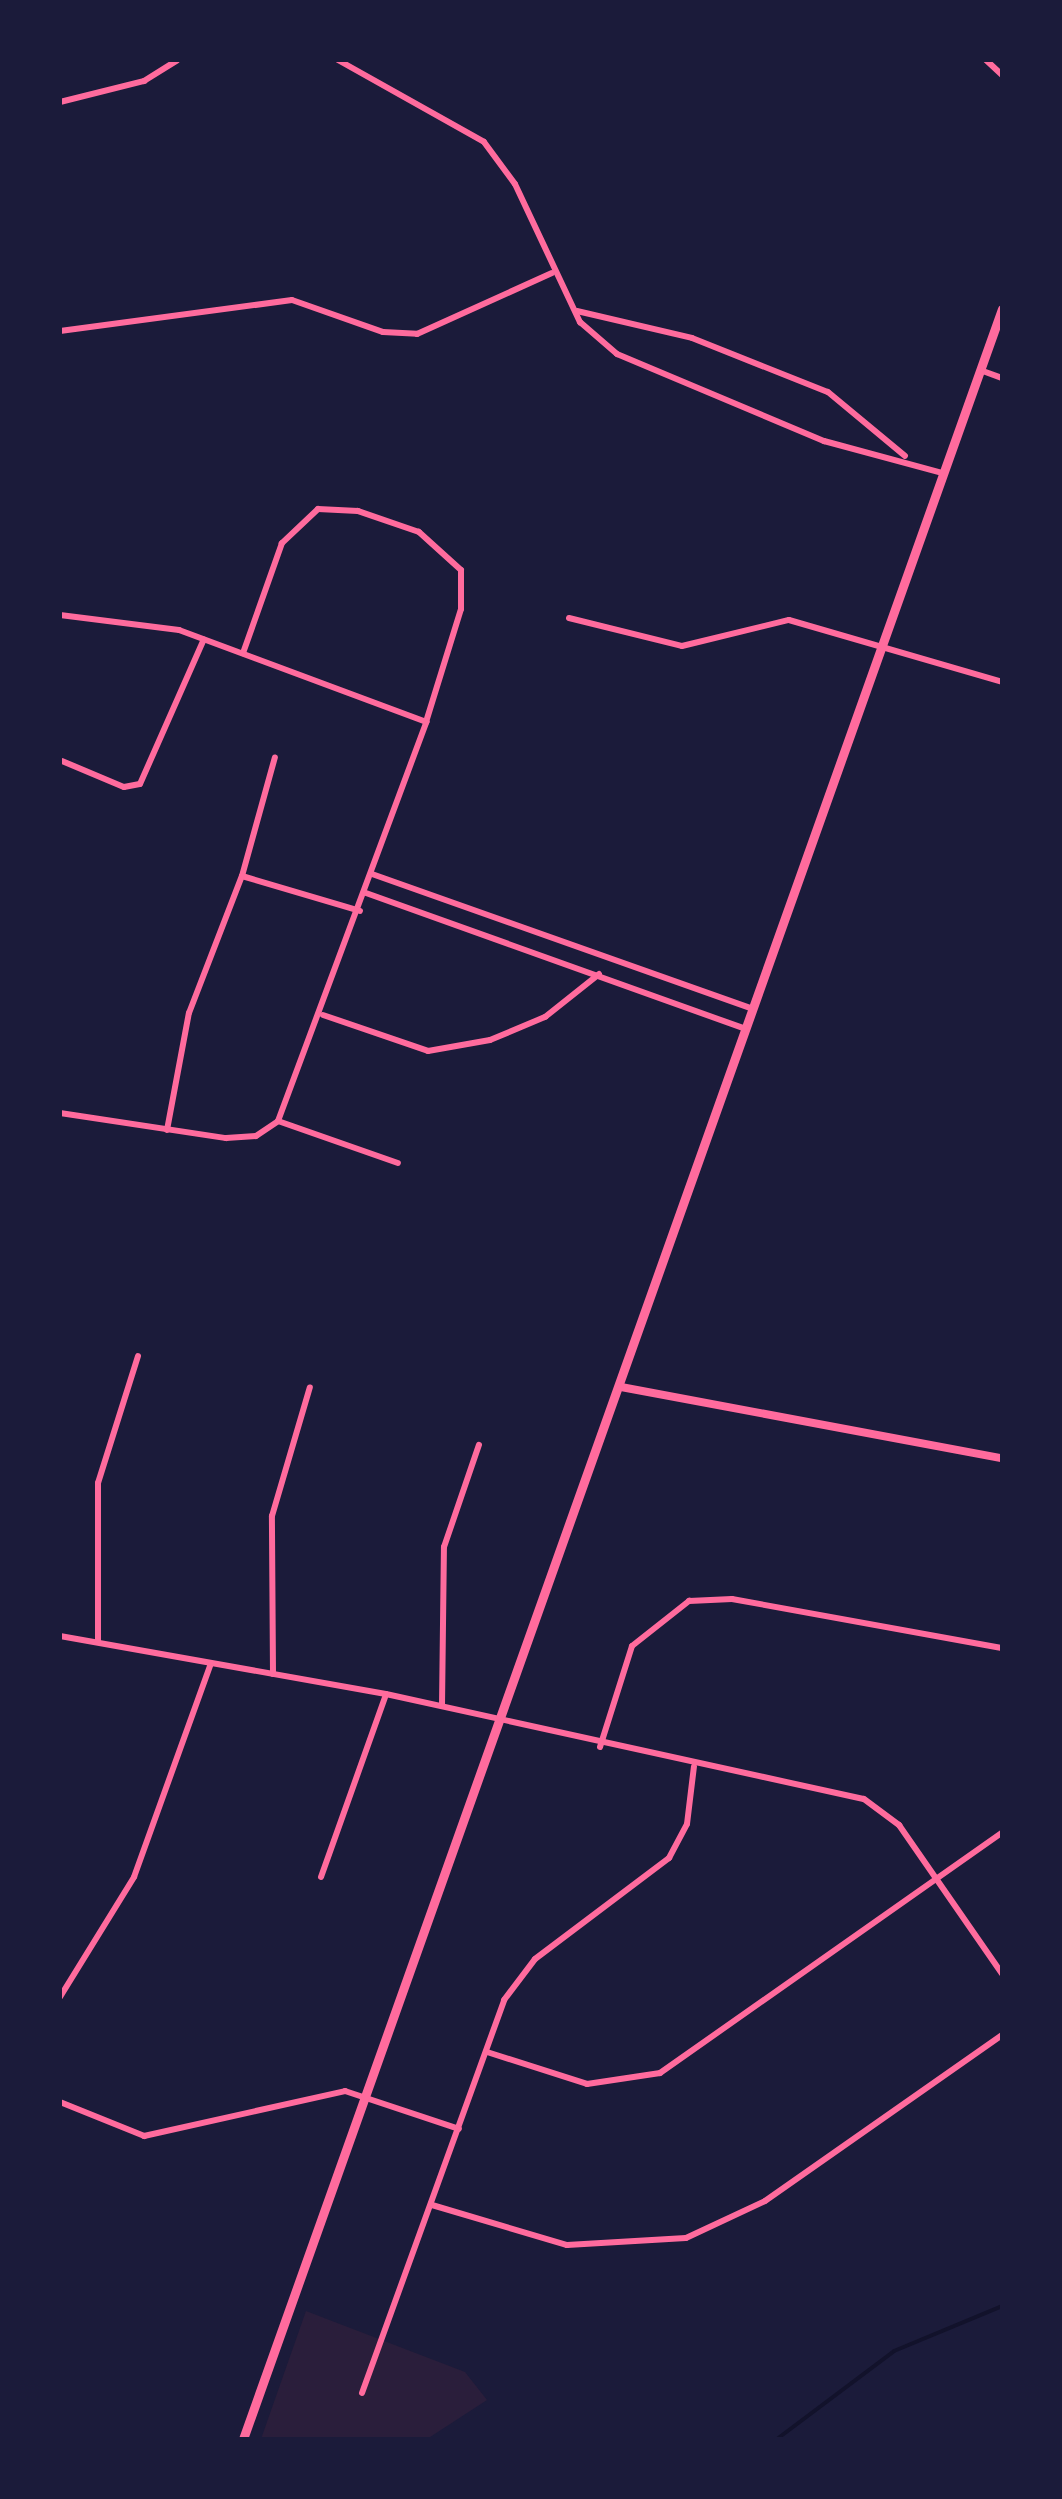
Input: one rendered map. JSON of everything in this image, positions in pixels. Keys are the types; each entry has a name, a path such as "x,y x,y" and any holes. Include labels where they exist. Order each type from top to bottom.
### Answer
{"main road":[{"path":"243,2439 1002,309"}],"street":[{"path":"60,102 144,81 177,60"},
{"path":"338,60 484,142 515,184 552,273 602,343 634,363 824,441 905,457 944,473"},
{"path":"986,60 1002,75"},
{"path":"60,331 292,300 383,332 417,334 552,273"},
{"path":"577,311 692,338 828,392 905,457"},
{"path":"980,370 1002,378"},
{"path":"60,1114 244,1138 278,1121 323,1015 366,894 426,722 465,590 448,550 418,532 337,506 304,516 282,543 243,653"},
{"path":"60,615 127,617 204,638 426,722"},
{"path":"569,618 658,646 776,620 1002,682"},
{"path":"62,761 124,787 140,784 204,638"},
{"path":"167,1130 189,1013 242,876 275,757"},
{"path":"372,874 753,1008"},
{"path":"242,876 360,911"},
{"path":"366,894 746,1029"},
{"path":"323,1015 428,1051 545,1017 599,974"},
{"path":"278,1121 398,1163"},
{"path":"98,1642 98,1483 138,1356"},
{"path":"620,1386 1002,1458"},
{"path":"273,1674 272,1516 310,1387"},
{"path":"442,1706 444,1548 479,1446"},
{"path":"600,1747 632,1646 688,1601 732,1598 1002,1648"},
{"path":"60,1636 386,1694 600,1747 864,1799 899,1826 1002,1974"},
{"path":"60,1998 134,1877 211,1662"},
{"path":"322,1877 386,1694"},
{"path":"362,2393 504,2000 535,1960 669,1858 687,1824 694,1766"},
{"path":"486,2052 587,2084 660,2073 1002,1833"},
{"path":"432,2205 566,2245 686,2238 765,2201 1002,2035"},
{"path":"60,2102 144,2136 345,2091 459,2129"}],"shaded area":[{"path":"306,2311 465,2372 487,2400 427,2439 261,2439"}],"waterway":[{"path":"777,2439 894,2351 1002,2306"}]}
